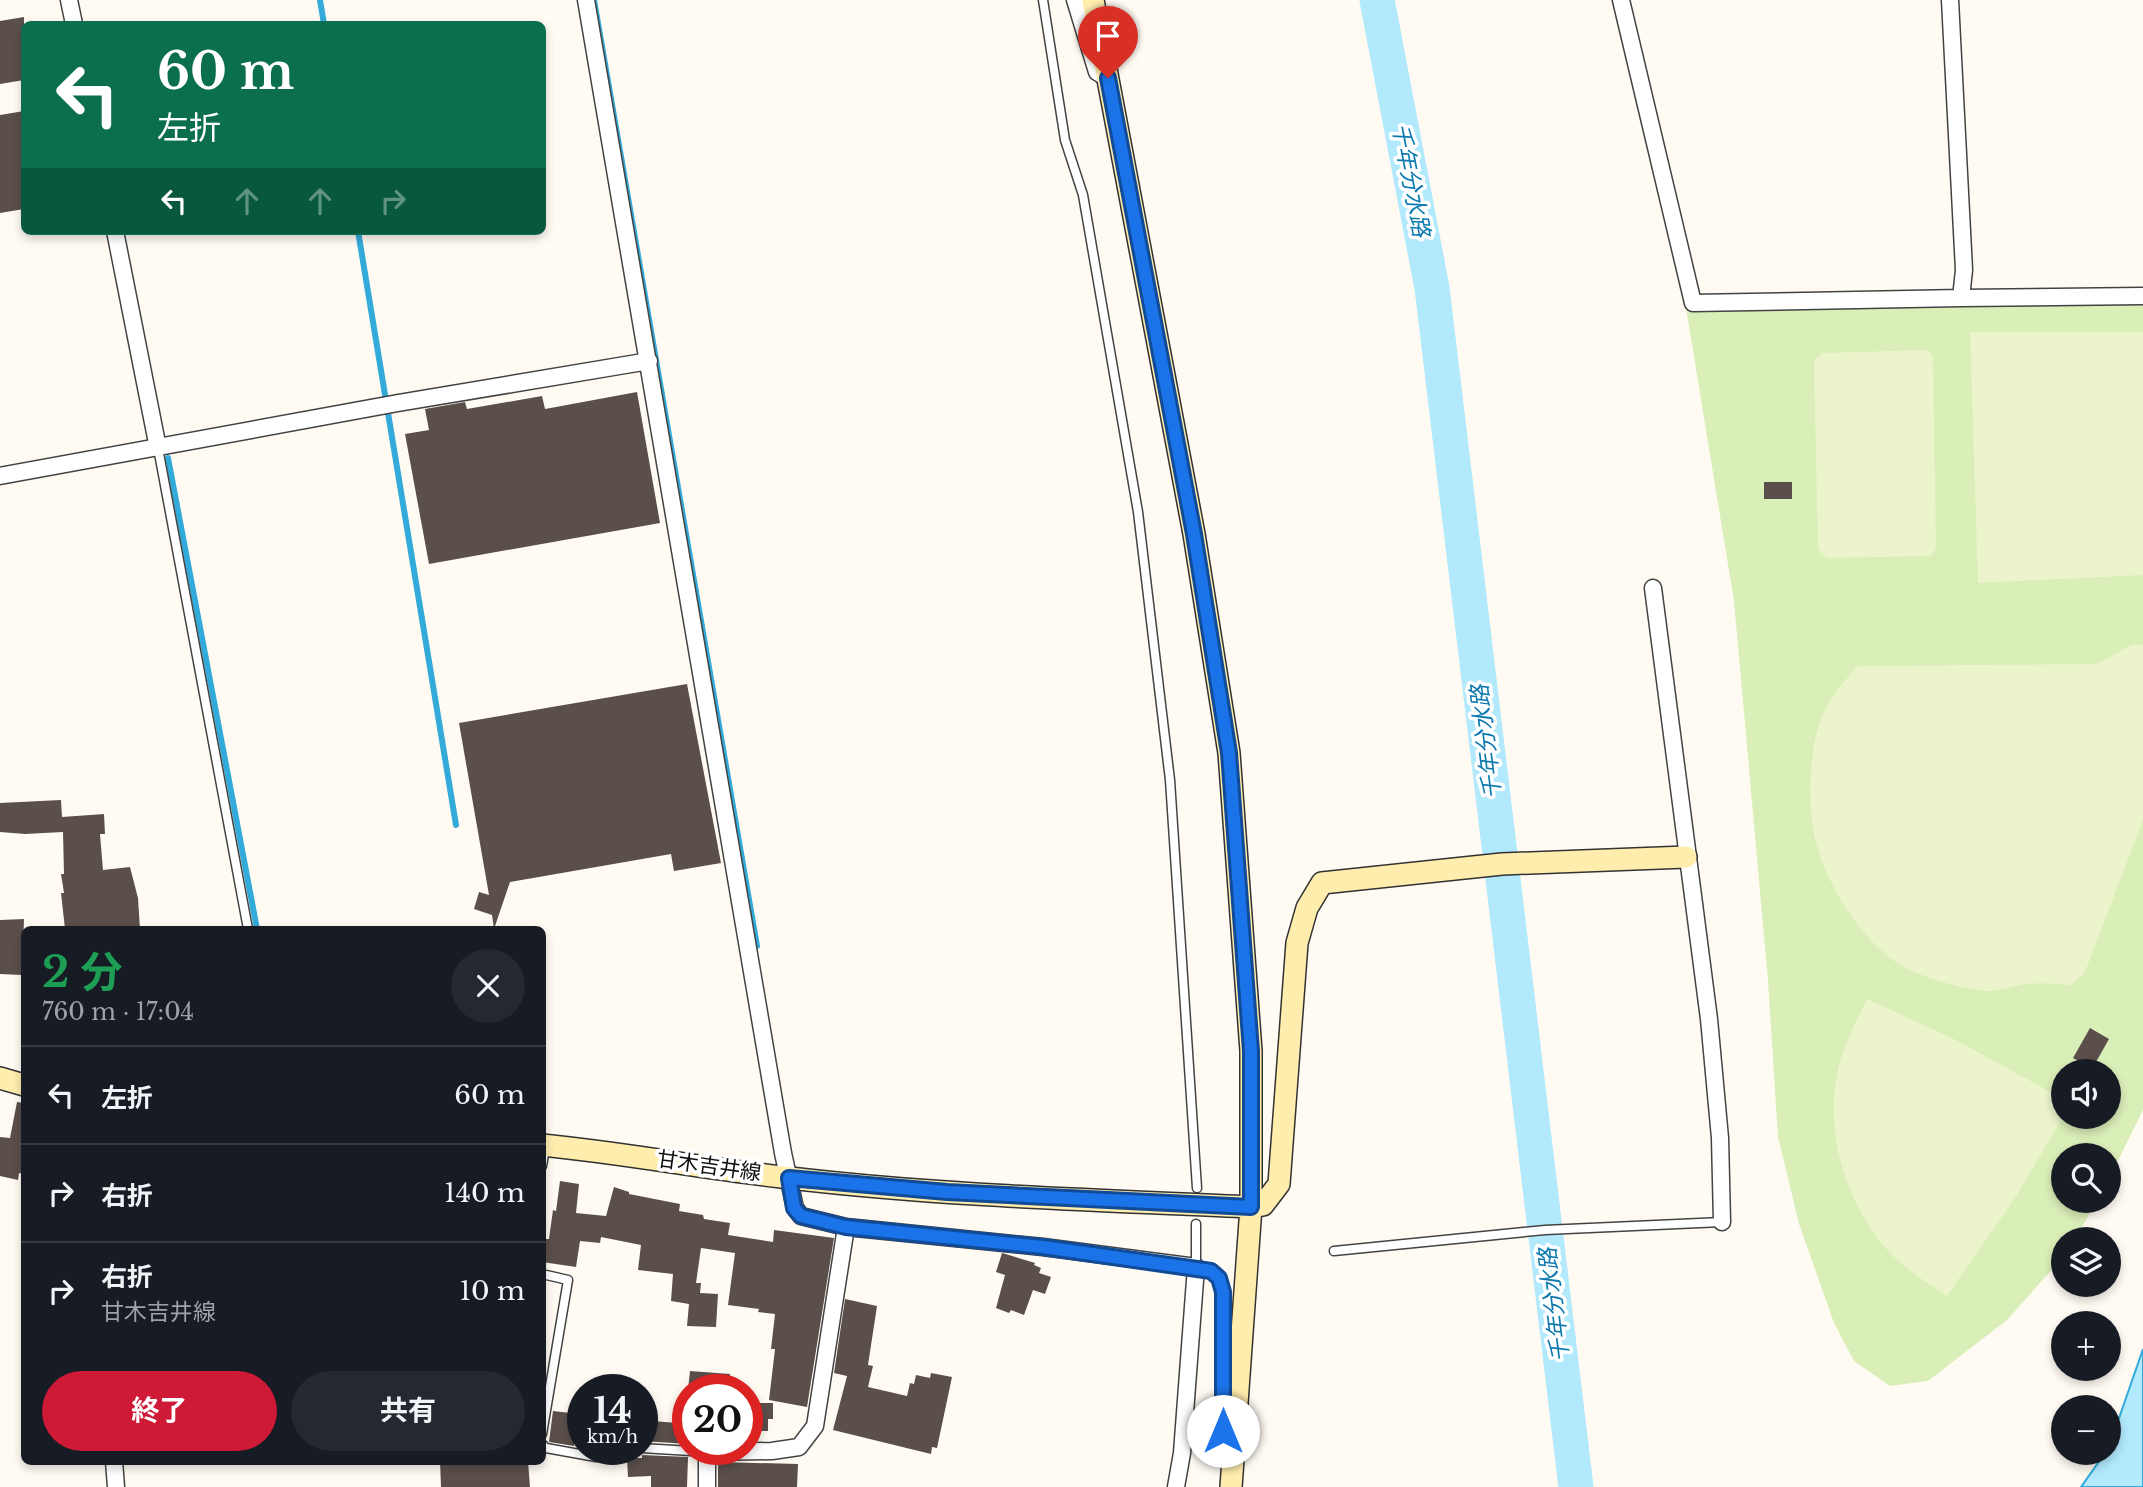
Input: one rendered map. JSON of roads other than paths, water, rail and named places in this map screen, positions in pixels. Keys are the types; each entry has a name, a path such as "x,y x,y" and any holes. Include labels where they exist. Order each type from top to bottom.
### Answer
{"main road":[{"path":"1094,0 1194,534 1229,753 1251,1051 1251,1207 1231,1487"},
{"path":"1251,1207 1263,1205 1279,1184 1297,943 1307,908 1322,883 1502,864 1686,858"},
{"path":"0,1078 21,1085"},
{"name":"甘木吉井線","path":"546,1152 665,1160 789,1178 947,1192 1251,1207"}],"street":[{"path":"69,0 73,21"},
{"path":"586,0 794,1208 801,1216 846,1227 1043,1247 1196,1267 1182,1453 1176,1487"},
{"path":"1075,0 1097,72 1108,78"},
{"path":"1621,0 1693,303 2143,296"},
{"path":"1950,0 1964,270 1961,298"},
{"path":"116,235 158,448"},
{"path":"0,476 377,409 398,403 649,361"},
{"path":"1653,588 1709,1019 1718,1111 1721,1222"},
{"path":"763,1451 799,1447 816,1426 846,1227"},
{"path":"114,1465 116,1487"},
{"path":"707,1465 707,1487"}],"lane":[{"path":"1043,0 1065,139 1083,195 1139,526 1170,780 1197,1188"},
{"path":"158,448 247,926"},
{"path":"1334,1251 1545,1230 1721,1222"},
{"path":"1196,1224 1196,1267 1211,1271 1219,1278 1223,1292 1223,1487"},
{"path":"546,1275 568,1279 546,1410"},
{"path":"546,1448 567,1452"}],"water":[{"path":"2143,1349 2143,1487 2081,1487 2097,1465 2121,1465 2121,1412"}],"waterway":[{"path":"320,0 324,21"},
{"path":"594,0 757,946"},
{"name":"千年分水路","path":"1377,0 1432,288 1576,1487"},
{"path":"359,235 456,825"},
{"path":"168,458 256,926"}]}
